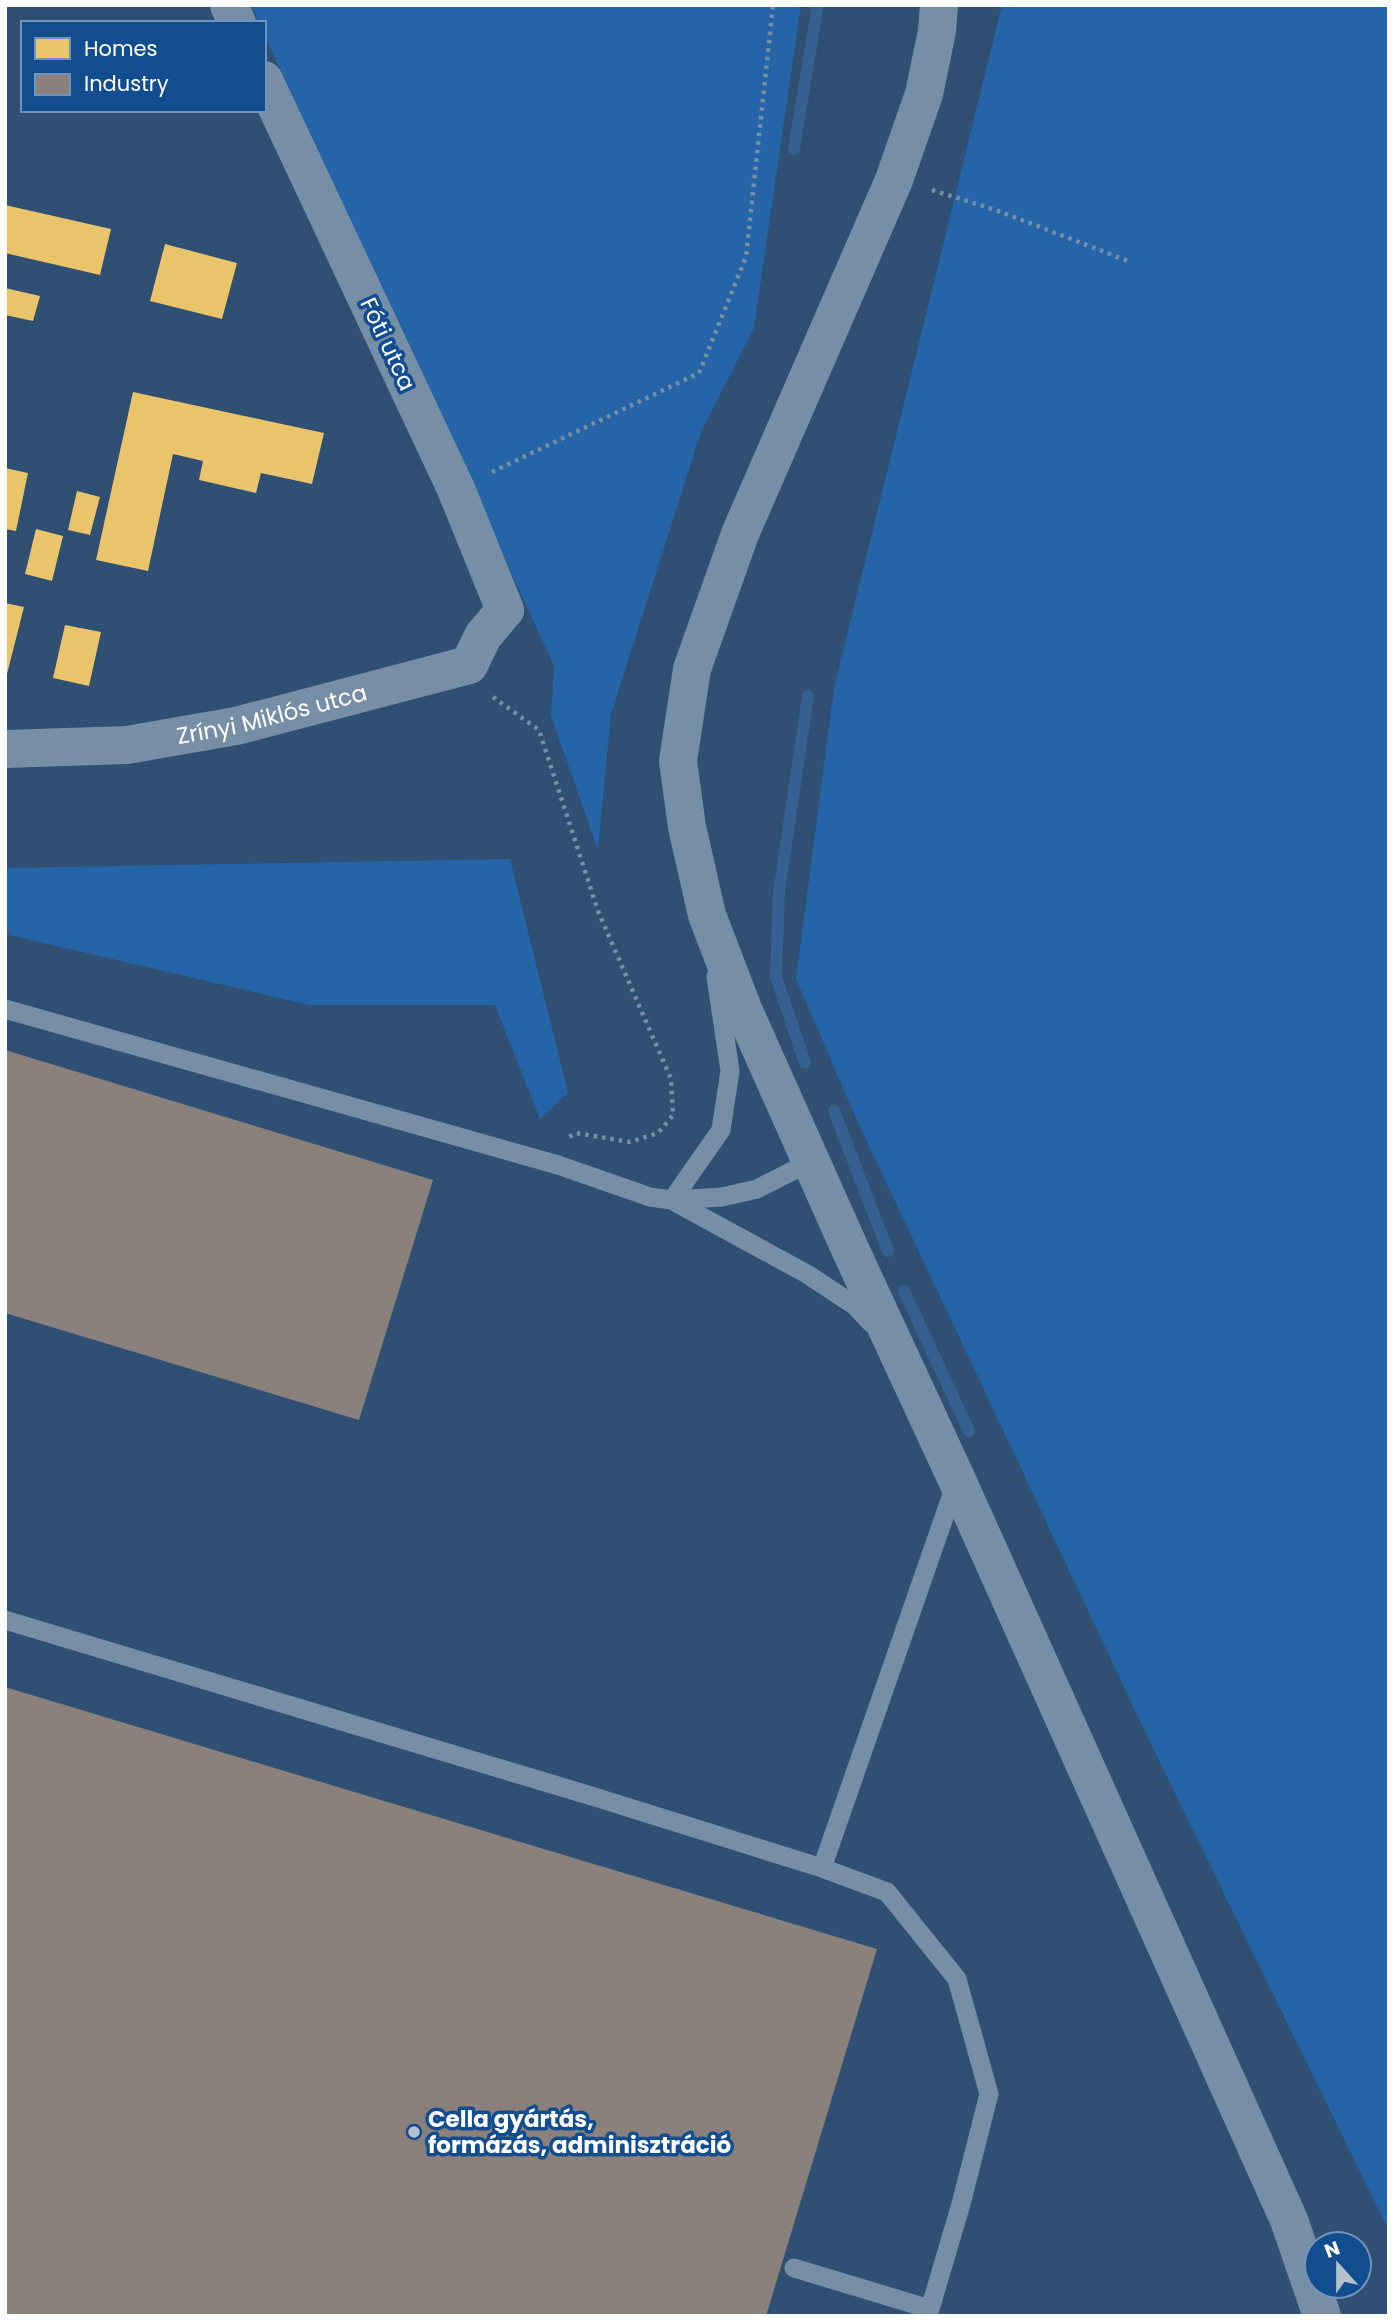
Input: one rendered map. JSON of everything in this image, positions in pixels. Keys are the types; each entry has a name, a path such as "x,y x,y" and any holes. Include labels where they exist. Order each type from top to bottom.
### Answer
{"street":[{"path":"229,5 236,21"},
{"path":"939,5 937,31 924,94 894,180 740,534 692,669 678,761 687,827 707,915 743,1009 1289,2220 1322,2316"},
{"name":"Fóti utca","path":"266,84 456,489 505,611"},
{"name":"Zrínyi Miklós utca","path":"5,749 127,745 236,726 469,665 483,636 505,611"}],"lane":[{"path":"672,1200 721,1130 730,1071 707,915"},
{"path":"5,1009 558,1165 649,1197 672,1200 722,1197 757,1189 811,1161"},
{"path":"672,1200 807,1274 844,1298 896,1348"},
{"path":"822,1868 957,1480"},
{"path":"5,1620 598,1798 822,1868 887,1892 957,1979 989,2094 961,2204 929,2312 794,2268"}],"path":[{"path":"492,472 699,373 746,257 773,5"},
{"path":"894,180 957,196 1128,261"},
{"path":"484,690 539,730 598,911 671,1079 673,1115 658,1133 630,1142 576,1133 564,1140 558,1165"}],"shaded area":[{"path":"251,5 801,5 754,328 701,432 611,714 598,850 551,716 554,666 266,38 266,21 258,21"},
{"path":"1002,5 1389,5 1389,2231 1149,1740 855,1116 796,979 834,688"},
{"path":"510,859 568,1093 540,1119 495,1005 309,1005 5,934 5,868"}],"building: Homes":[{"path":"5,205 111,229 100,275 5,253"},
{"path":"165,244 237,263 222,319 150,301"},
{"path":"5,288 40,296 33,321 5,315"},
{"path":"133,392 324,433 312,484 261,473 256,493 199,480 203,461 173,454 148,571 96,560"},
{"path":"5,468 28,473 16,531 5,529"},
{"path":"77,491 100,497 90,535 68,530"},
{"path":"36,529 63,536 52,581 25,574"},
{"path":"5,603 24,607 6,678 5,677"},
{"path":"65,625 101,632 89,686 53,678"}],"building: Industry":[{"path":"5,1050 433,1180 359,1420 5,1313"},
{"name":"Cella gyártás, formázás, adminisztráció","path":"5,1687 877,1949 766,2316 5,2316"}],"waterway":[{"path":"794,149 818,5"},
{"path":"805,1063 776,977 779,892 808,696"},
{"path":"834,1111 888,1251"},
{"path":"904,1291 969,1431"}],"place":[{"name":"Cella gyártás, formázás, adminisztráció","path":"414,2132"}]}
